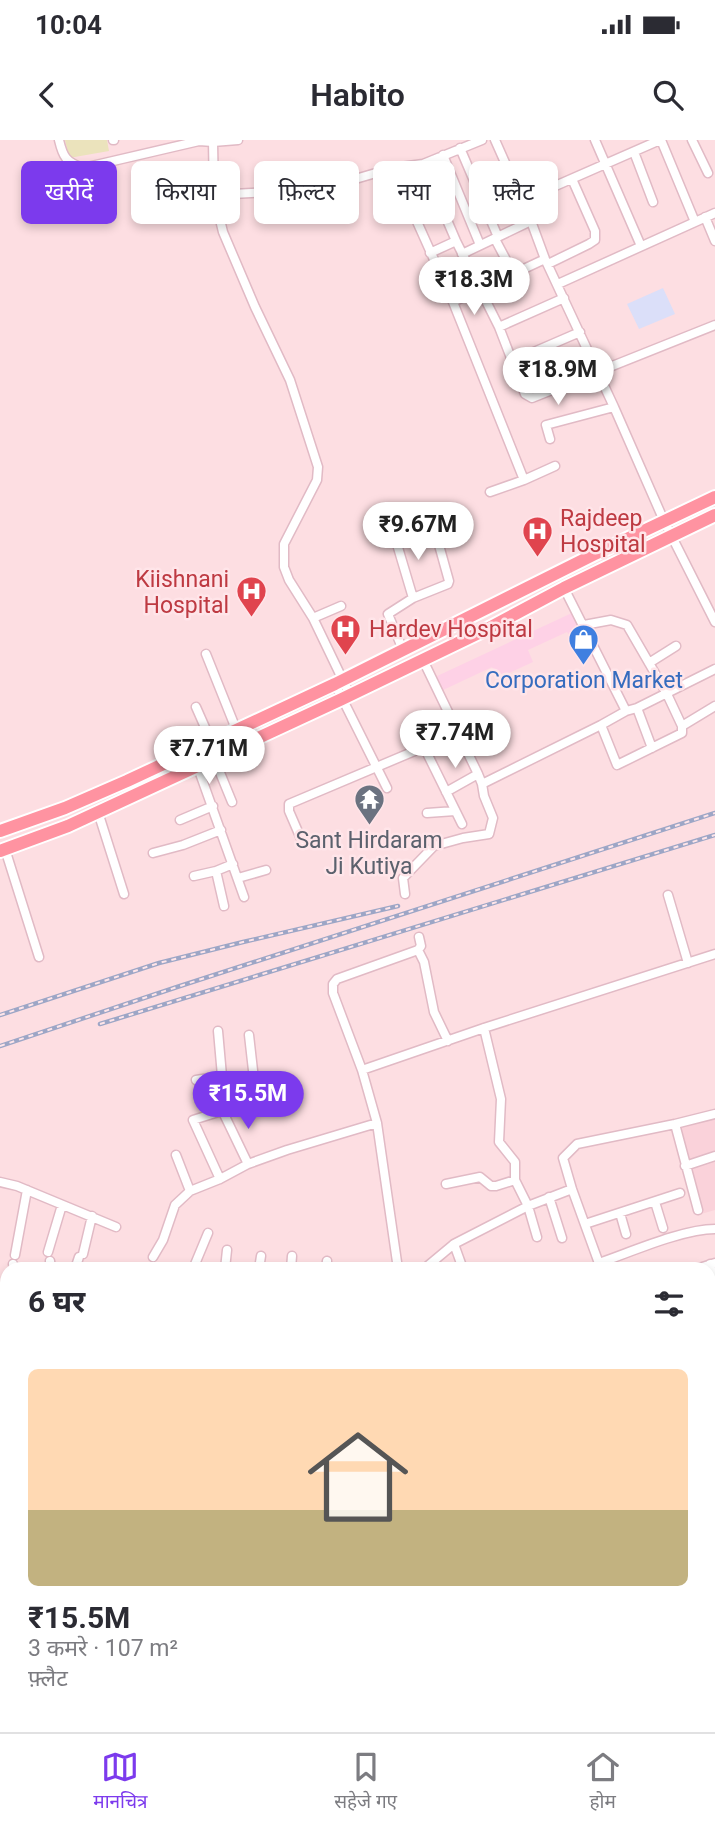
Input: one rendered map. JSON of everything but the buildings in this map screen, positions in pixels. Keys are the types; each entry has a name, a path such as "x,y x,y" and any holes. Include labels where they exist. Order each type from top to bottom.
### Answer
{"main road":[{"path":"0,831 65,808 127,781 339,682 715,497"},
{"path":"3,850 68,826 346,697 715,515"}],"street":[{"path":"59,140 62,153 70,163 83,168 162,145 238,140"},
{"path":"430,161 482,140"},
{"path":"495,140 504,161"},
{"path":"595,140 641,246"},
{"path":"558,185 661,140 695,222"},
{"path":"692,140 708,173"},
{"path":"208,141 210,161"},
{"path":"460,148 513,273"},
{"path":"635,152 653,202"},
{"path":"443,155 480,245"},
{"path":"240,194 321,189 373,174"},
{"path":"453,302 513,273 595,240 594,231 572,179"},
{"path":"558,284 715,213"},
{"path":"705,217 715,241"},
{"path":"221,224 255,307 290,380 318,467 317,480 284,544 284,567 313,618 387,788"},
{"path":"417,224 453,302 524,480"},
{"path":"449,224 499,327 525,394 532,398 715,325"},
{"path":"462,254 525,224"},
{"path":"532,224 546,261 664,521 715,622"},
{"path":"430,253 456,241"},
{"path":"499,327 564,298"},
{"path":"513,361 580,332"},
{"path":"550,439 545,425 614,407"},
{"path":"490,492 555,466"},
{"path":"403,650 388,614 413,598 448,584 449,581 434,527"},
{"path":"394,534 413,598"},
{"path":"564,588 626,711"},
{"path":"313,618 341,606"},
{"path":"584,625 611,620 627,625 667,694 682,726 682,733 617,765 601,725"},
{"path":"649,663 676,646"},
{"path":"206,654 236,730"},
{"path":"405,894 403,878 434,846 489,834 493,818 478,774 423,660"},
{"path":"482,784 715,669"},
{"path":"682,726 715,706"},
{"path":"196,708 211,741"},
{"path":"637,708 652,748"},
{"path":"302,841 289,811 289,804 458,731"},
{"path":"424,747 462,824"},
{"path":"214,758 232,802"},
{"path":"197,765 244,897"},
{"path":"446,792 478,774"},
{"path":"180,820 213,806"},
{"path":"427,813 456,811"},
{"path":"98,812 124,894"},
{"path":"153,853 222,830"},
{"path":"3,850 39,957"},
{"path":"194,876 233,864"},
{"path":"238,878 266,870"},
{"path":"216,871 224,906"},
{"path":"668,895 688,963"},
{"path":"397,1262 377,1123 362,1070 333,993 333,984 337,979 418,950 421,946 419,937"},
{"path":"418,950 424,962 434,1012 448,1041"},
{"path":"362,1070 715,954"},
{"path":"484,1028 501,1100 499,1142 514,1163 515,1180 528,1206 537,1237"},
{"path":"218,1031 225,1110 248,1164"},
{"path":"220,1179 193,1120 250,1102 256,1097 249,1035"},
{"path":"196,1080 222,1076"},
{"path":"599,1262 563,1158 577,1144 715,1114"},
{"path":"153,1257 163,1240 175,1205 190,1191 248,1164 377,1123"},
{"path":"675,1124 698,1210"},
{"path":"176,1155 190,1191"},
{"path":"685,1166 715,1158"},
{"path":"446,1184 480,1177 491,1186 515,1180"},
{"path":"0,1182 27,1190 116,1227"},
{"path":"432,1262 454,1244 528,1206 572,1189"},
{"path":"14,1262 27,1190"},
{"path":"585,1224 680,1193"},
{"path":"549,1197 562,1238"},
{"path":"654,1202 663,1228"},
{"path":"50,1261 62,1205"},
{"path":"620,1213 626,1234"},
{"path":"78,1262 92,1216"},
{"path":"610,1262 673,1237 715,1228"},
{"path":"196,1262 208,1233"},
{"path":"454,1244 460,1262"},
{"path":"226,1262 227,1250"},
{"path":"260,1262 261,1256"},
{"path":"292,1256 292,1262"}],"shaded area":[{"path":"65,140 107,140 109,151 69,158"},
{"path":"663,288 675,314 639,329 627,304"},
{"path":"574,612 583,632 571,637 567,632 528,650 533,662 498,678 492,667 441,691 435,677"},
{"path":"715,1113 715,1210 701,1214 675,1124"}],"railway":[{"path":"0,1046 715,813"},
{"path":"100,1024 715,835"},
{"path":"0,1015 159,963 398,906"}],"place":[{"name":"Rajdeep Hospital","path":"537,558"},
{"name":"Kiishnani Hospital","path":"252,619"},
{"name":"Hardev Hospital","path":"346,656"},
{"name":"Corporation Market","path":"584,666"},
{"name":"Sant Hirdaram Ji Kutiya","path":"369,826"}]}
